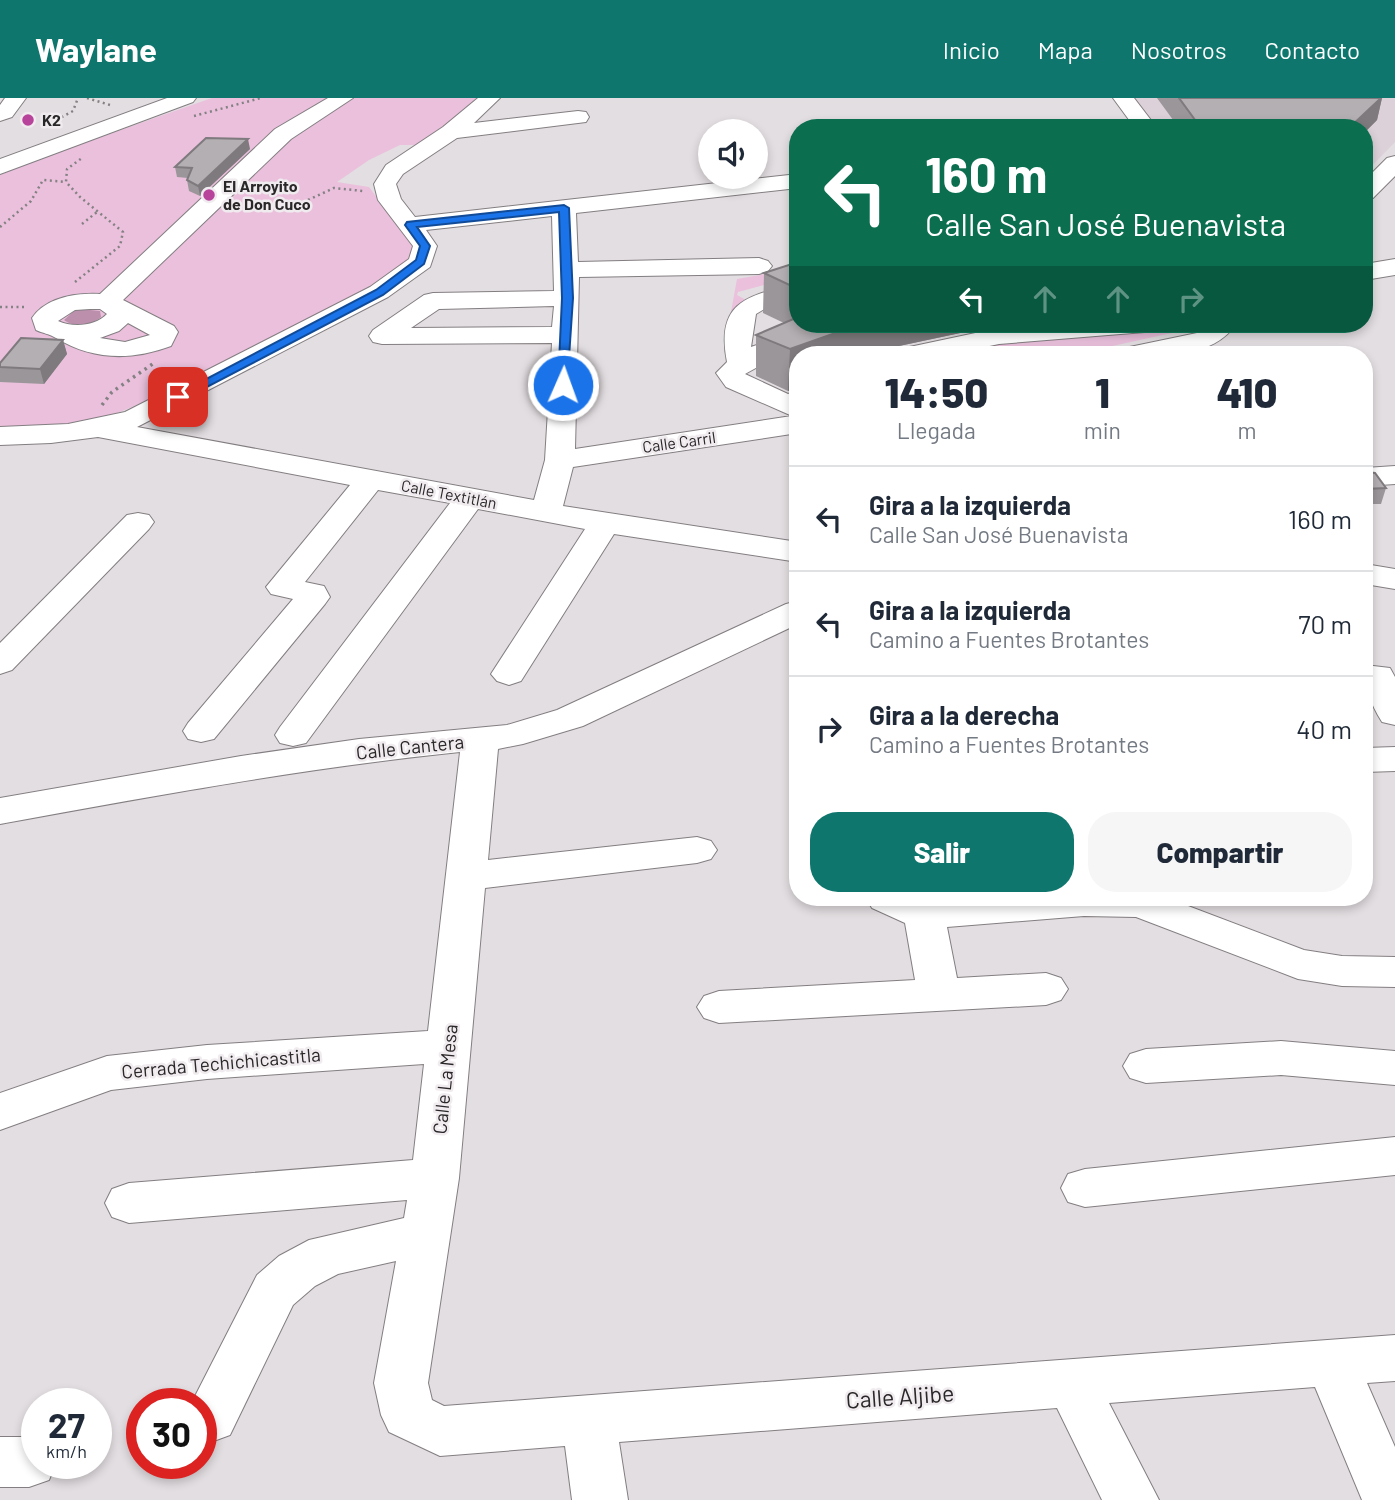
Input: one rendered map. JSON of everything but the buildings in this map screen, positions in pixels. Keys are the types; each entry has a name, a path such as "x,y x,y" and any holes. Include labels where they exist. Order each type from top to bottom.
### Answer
{"street":[{"path":"0,116 16,98"},
{"path":"0,151 148,98"},
{"path":"111,304 283,134 343,98"},
{"path":"0,436 31,436 102,429 135,418 200,387 380,292 421,262 425,246 388,194 385,184 394,170 451,132 490,98"},
{"path":"1123,98 1139,119"},
{"path":"0,167 188,107"},
{"path":"451,132 578,117"},
{"path":"1373,185 1395,163"},
{"path":"410,225 789,182"},
{"path":"546,512 560,460 567,298 564,208"},
{"path":"566,270 759,266"},
{"path":"1373,271 1395,267"},
{"path":"741,363 737,344 744,311 757,302 789,293"},
{"path":"565,335 382,336 433,301 567,298"},
{"path":"76,302 111,304 164,332 162,340 138,350 120,351 51,329 45,324 45,318 62,306 76,302"},
{"path":"789,407 736,381 730,373 741,363 763,353 820,333"},
{"path":"952,346 999,336 1036,333"},
{"path":"1166,346 1218,333"},
{"name":"Calle Carril","path":"560,460 789,425"},
{"name":"Calle Textitlán","path":"102,429 605,523 789,551"},
{"path":"1373,476 1395,475"},
{"path":"201,731 313,597 312,593 283,587 371,479"},
{"path":"293,735 470,498"},
{"path":"0,663 138,522"},
{"path":"509,674 605,523"},
{"path":"1373,575 1395,579"},
{"name":"Calle Cantera","path":"0,811 241,768 359,751 510,736 570,719 789,615"},
{"path":"1373,679 1395,713"},
{"name":"Calle La Mesa","path":"408,1415 401,1383 435,1178 480,740"},
{"path":"1373,760 1395,760"},
{"path":"467,876 697,850"},
{"path":"904,906 924,915 1035,906"},
{"path":"1147,906 1298,964 1342,971 1395,972"},
{"path":"924,915 939,995"},
{"path":"719,1007 1046,989"},
{"name":"Cerrada Techichicastitla","path":"0,1112 107,1073 207,1062 449,1046"},
{"path":"1146,1066 1281,1058 1395,1069"},
{"path":"1084,1188 1395,1156"},
{"path":"130,1203 435,1178"},
{"path":"217,1406 275,1290 297,1271 327,1255 426,1234"},
{"name":"Calle Aljibe","path":"408,1415 440,1432 1395,1358"},
{"path":"1332,1364 1390,1500"},
{"path":"1074,1384 1131,1500"},
{"path":"589,1421 600,1500"}],"path":[{"path":"66,128 51,123 69,115 78,98"},
{"path":"88,98 121,108"},
{"path":"188,107 261,98"},
{"path":"74,287 75,282 120,246 123,232 117,224 78,198 65,181 67,169 92,153"},
{"path":"0,227 27,206 38,193 43,180 65,181"},
{"path":"308,200 334,188 388,194"},
{"path":"82,223 97,212"},
{"path":"0,307 34,307"},
{"path":"102,429 100,409 106,397 147,372 156,361 154,354 138,350"}],"shaded area":[{"path":"212,98 480,98 419,145 400,145 369,160 337,182 369,187 413,246 410,261 367,292 200,380 102,419 44,427 0,426 0,175 43,157"},
{"path":"1125,98 1395,98 1395,142 1373,165 1373,119 1142,119"},
{"path":"789,270 786,279 738,292 737,295 746,300 731,312 737,279"},
{"path":"74,311 100,311 101,317 82,325 64,320"},
{"path":"1079,333 1172,333 1112,346 966,346 989,341"}],"place":[{"name":"K2","path":"28,120"},
{"name":"El Arroyito de Don Cuco","path":"209,195"}],"route":[{"path":"178,397 380,292 421,262 425,246 410,225 564,208 567,298 563,385"}]}
